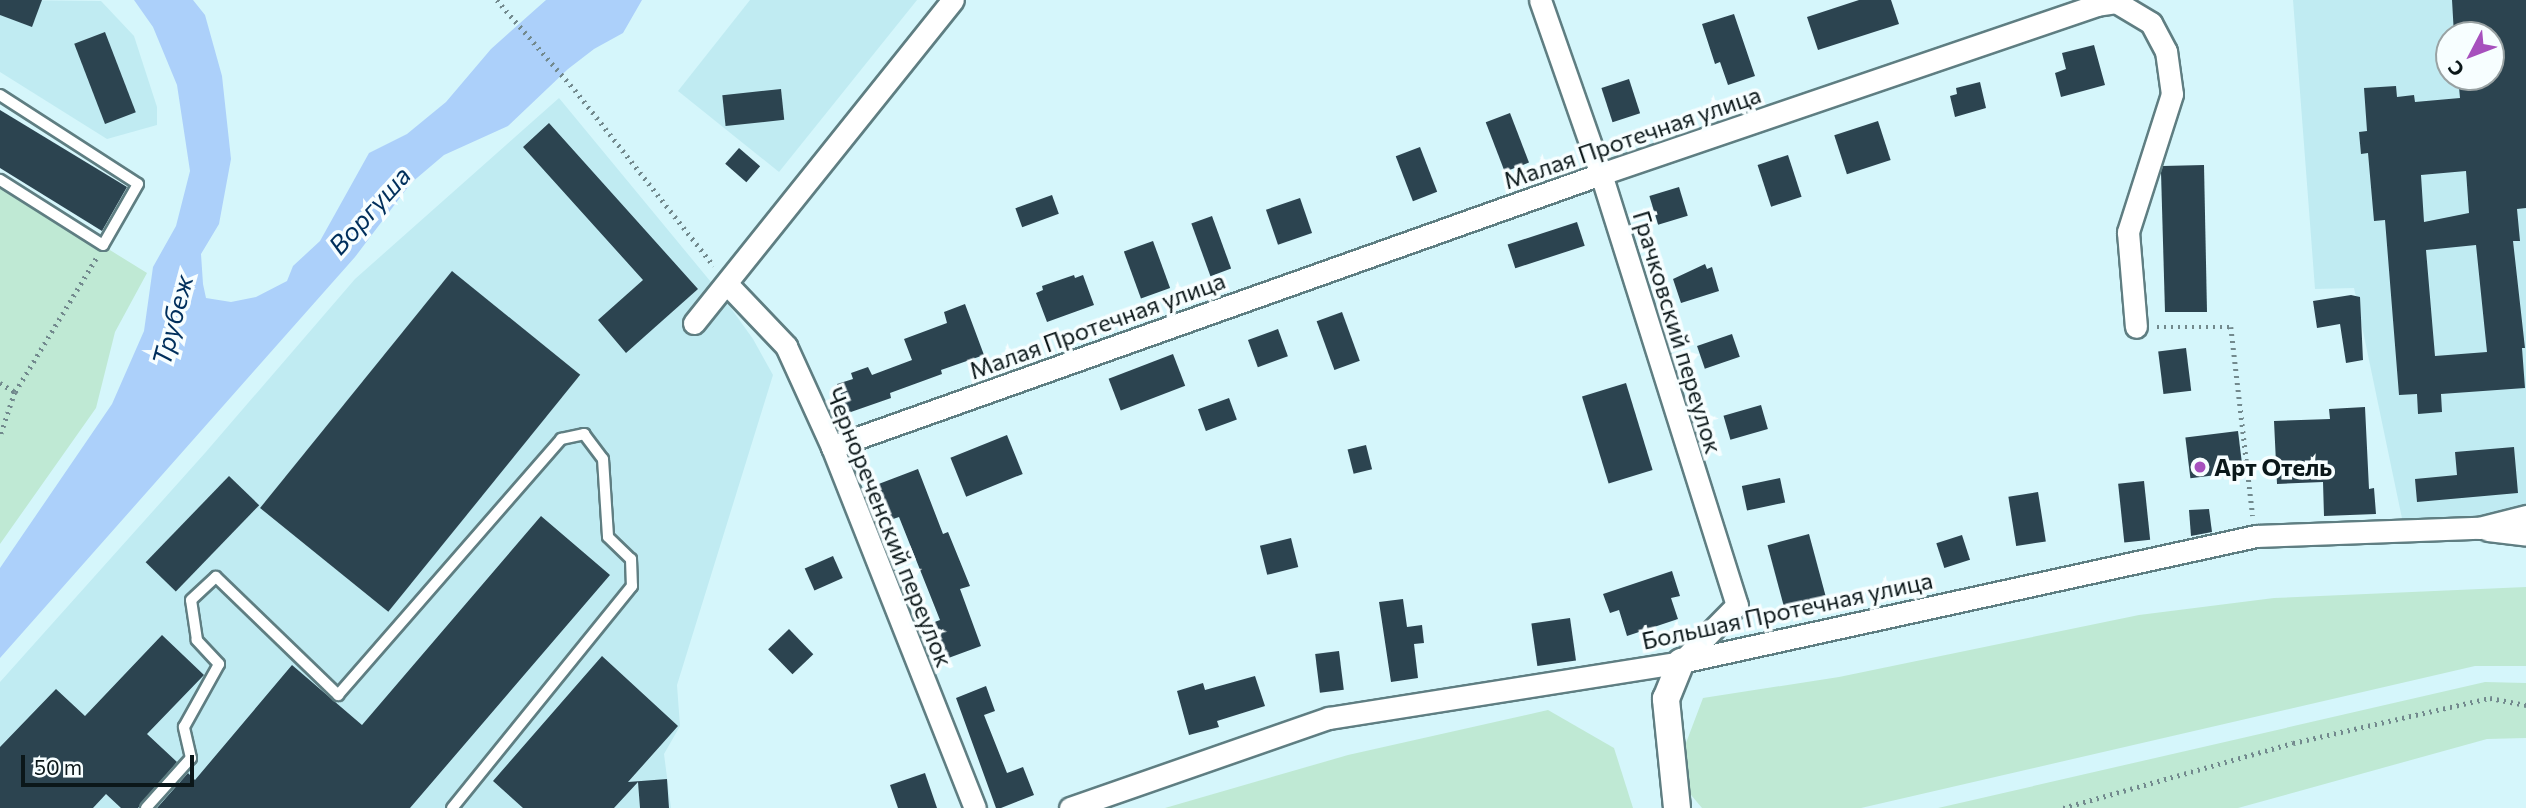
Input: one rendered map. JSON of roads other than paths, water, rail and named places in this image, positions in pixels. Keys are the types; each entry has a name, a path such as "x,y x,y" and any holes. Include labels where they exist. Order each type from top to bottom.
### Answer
{"street":[{"path":"694,323 953,0"},
{"name":"Грачковский переулок","path":"1539,0 1601,174 1737,605 1681,662"},
{"name":"Малая Протечная улица","path":"831,447 1601,174 2096,5 2116,2 2151,23 2166,51 2172,94 2127,232 2136,327"},
{"name":"Чернореченский переулок","path":"727,284 786,346 831,447 975,808"},
{"name":"Большая Протечная улица","path":"1070,808 1329,718 1681,662 2256,536 2479,528 2526,516"},
{"path":"2479,528 2526,536"},
{"path":"1677,808 1666,699 1681,662"}],"lane":[{"path":"0,95 138,184 103,245 0,180"},
{"path":"146,808 191,758 184,727 219,664 197,640 191,600 216,578 338,695 561,439 584,434 603,459 608,537 631,559 632,586 452,808"}],"water":[{"path":"134,0 193,0 205,15 222,76 231,159 219,224 201,254 203,284 206,298 231,302 256,297 287,281 293,266 320,241 369,153 407,134 446,102 491,49 546,0 642,0 623,33 594,49 568,69 508,126 444,155 411,183 355,257 0,658 0,568 112,404 144,331 153,267 176,226 190,171 177,85 153,27"}],"place":[{"name":"Арт Отель","path":"2200,467"}],"water label":[{"name":"Воргуша","path":"369,210"},
{"name":"Трубеж","path":"172,320"}]}
